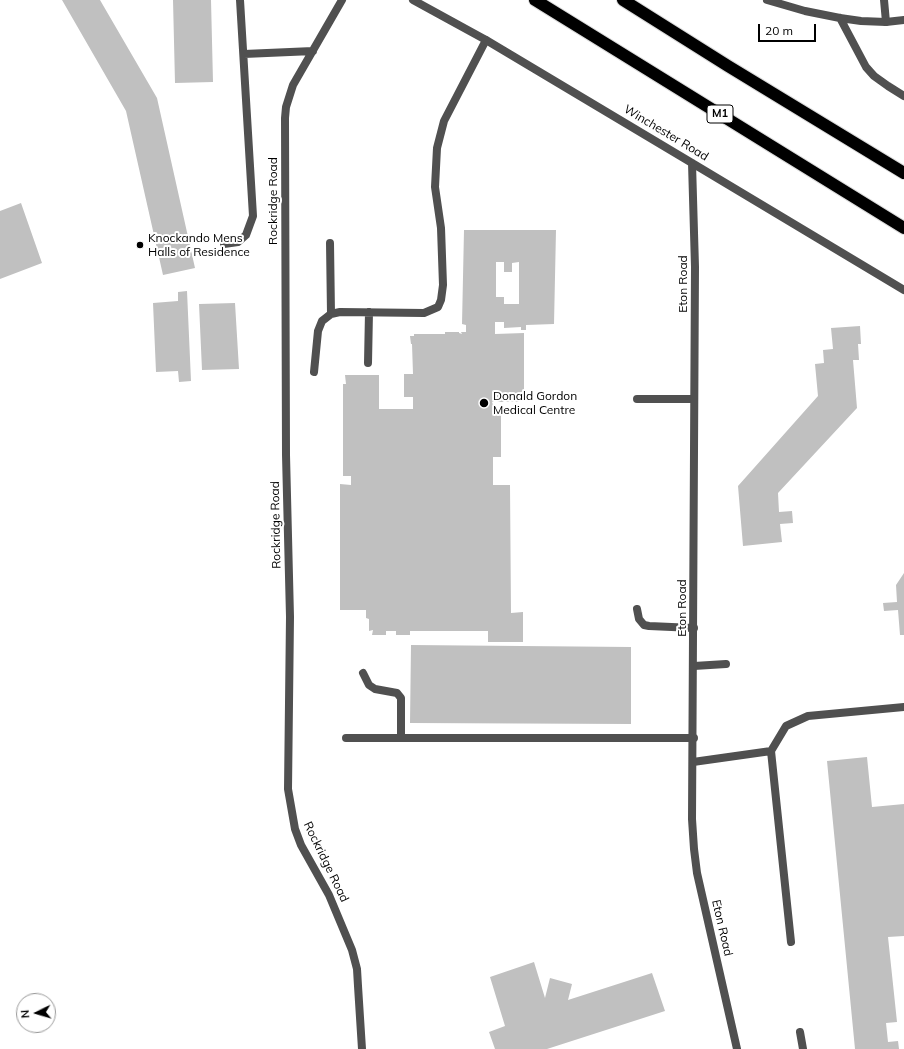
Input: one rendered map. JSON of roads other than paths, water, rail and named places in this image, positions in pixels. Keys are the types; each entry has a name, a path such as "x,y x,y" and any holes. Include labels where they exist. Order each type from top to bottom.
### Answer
{"highway":[{"name":"M1","path":"535,0 904,228"},
{"path":"623,0 734,70 904,173"}],"street":[{"path":"224,244 238,242 246,235 253,216 240,0"},
{"name":"Rockridge Road","path":"342,0 293,85 286,106 285,118 286,446 290,617 288,789 295,829 301,845 329,895 352,950 357,969 362,1049"},
{"name":"Winchester Road","path":"413,0 486,40 904,290"},
{"path":"767,0 805,11 840,18 886,22 904,20"},
{"path":"884,0 886,22"},
{"path":"840,18 866,67 874,76 904,96"},
{"path":"314,372 318,331 322,320 331,314 340,312 424,313 438,308 441,300 443,285 441,228 435,187 437,148 444,121 486,40"},
{"path":"244,54 313,51"},
{"name":"Eton Road","path":"692,163 695,267 694,738 692,819 697,873 737,1049"},
{"path":"330,243 331,314"},
{"path":"368,363 369,312"},
{"path":"637,399 694,399"},
{"path":"637,609 639,619 644,625 694,628"},
{"path":"694,666 726,664"},
{"path":"363,674 369,685 375,688 397,693 401,698 401,738"},
{"path":"791,942 771,751 786,726 808,716 904,707"},
{"path":"346,738 694,738"},
{"path":"693,762 771,751"},
{"path":"800,1032 803,1049"}],"place":[{"name":"Knockando Mens Halls of Residence","path":"140,245"},
{"name":"Donald Gordon Medical Centre","path":"484,403"}]}
